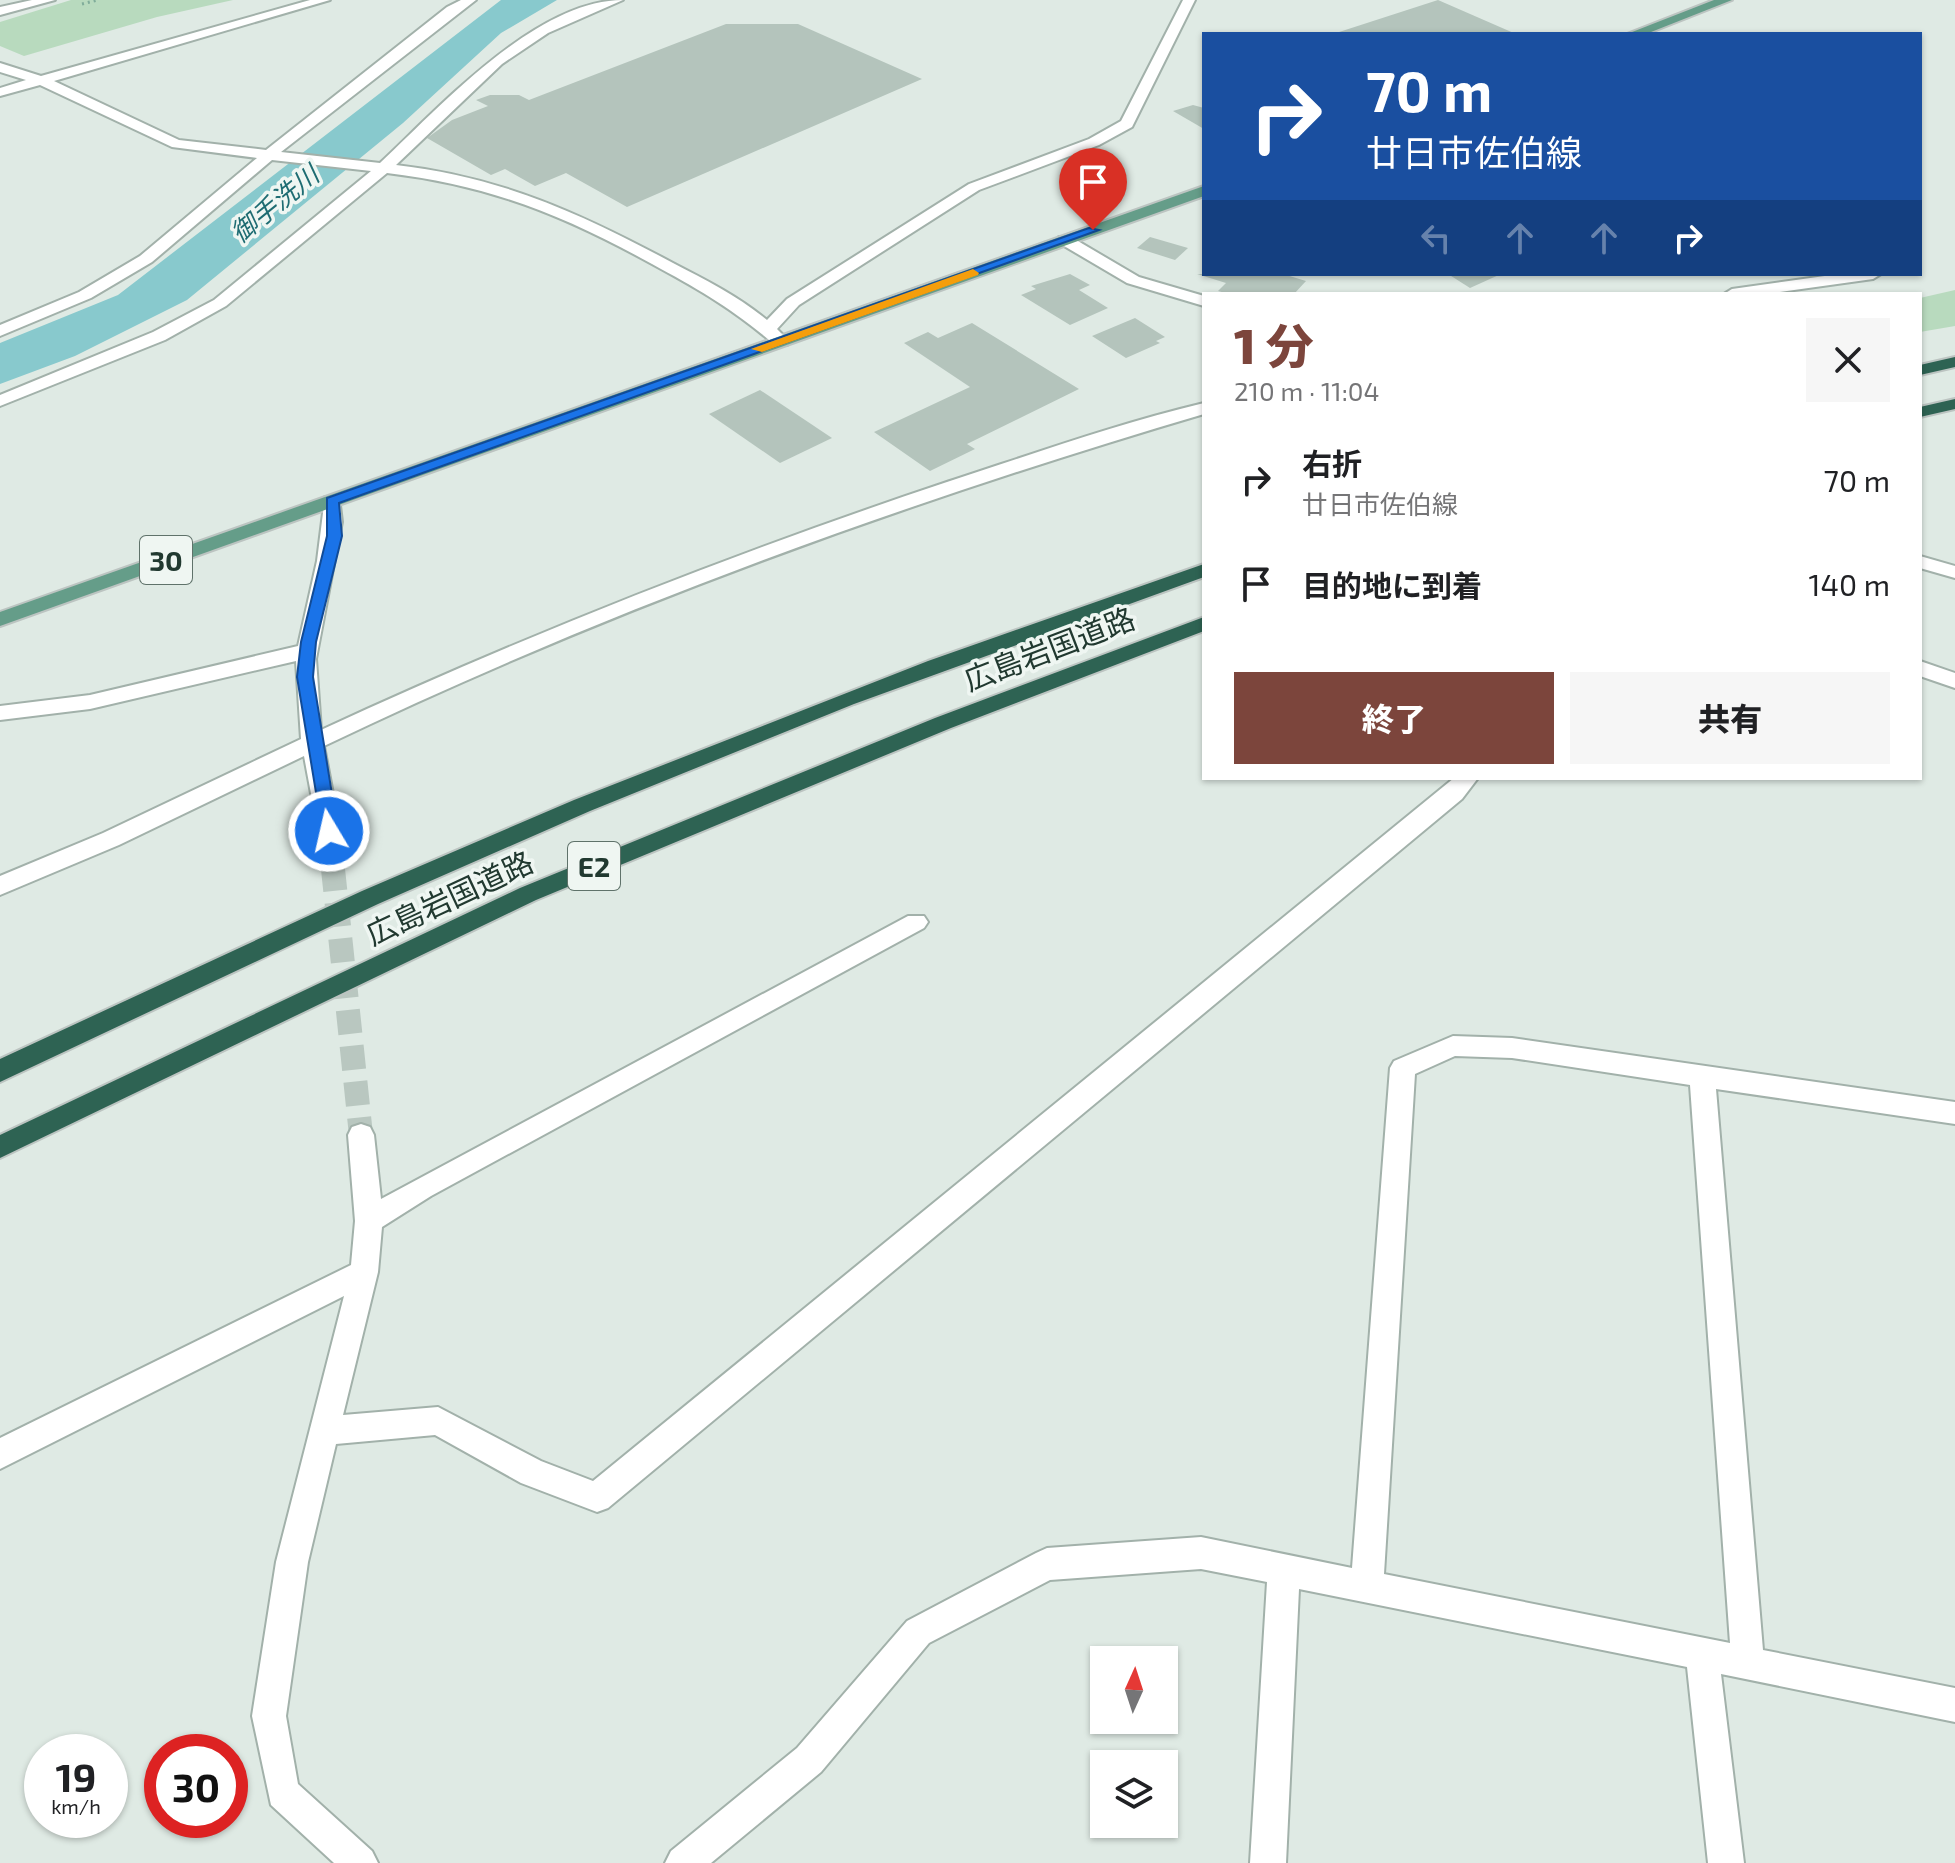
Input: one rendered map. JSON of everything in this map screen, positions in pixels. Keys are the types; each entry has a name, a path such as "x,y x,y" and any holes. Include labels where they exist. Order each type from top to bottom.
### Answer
{"highway":[{"path":"1922,370 1955,362"},
{"path":"1922,412 1955,404"},
{"name":"広島岩国道路","path":"0,1071 507,837 806,716 1202,571"},
{"name":"広島岩国道路","path":"0,1147 528,894 914,734 1202,625"}],"main road":[{"path":"1639,32 1726,0"},
{"name":"30","path":"0,619 1202,192"}],"street":[{"path":"0,11 49,0"},
{"path":"0,92 324,0"},
{"path":"0,331 85,295 146,259 452,10 470,0"},
{"path":"0,401 159,336 220,303 384,168 497,61 543,30 617,0"},
{"path":"769,328 779,314 809,291 974,187 1094,142 1127,124 1189,0"},
{"path":"0,67 62,88 161,139 367,165 479,184 562,211 737,304 781,341"},
{"path":"1065,240 1133,280 1202,300"},
{"path":"1746,292 1859,276"},
{"path":"0,886 315,744 437,685 772,548 1068,447 1202,409"},
{"path":"329,831 305,677 307,651 334,536 332,501"},
{"path":"1922,563 1955,572"},
{"path":"0,713 90,702 307,651"},
{"path":"1922,669 1955,681"},
{"path":"326,1431 438,1421 532,1473 597,1497 1454,793 1465,780"},
{"path":"369,1221 421,1188 916,922"},
{"path":"1367,1586 1403,1068 1453,1046 1512,1048 1955,1113"},
{"path":"1702,1075 1748,1663"},
{"path":"360,1863 283,1793 269,1716 292,1562 364,1272 369,1221 361,1135"},
{"path":"0,1454 364,1272"},
{"path":"683,1863 809,1760 918,1632 1047,1564 1201,1553 1955,1705"},
{"path":"1268,1863 1284,1569"},
{"path":"1702,1654 1726,1863"}],"path":[{"path":"87,3 98,0"}],"green space":[{"path":"71,0 233,0 157,17 24,56 0,46 0,22"},
{"path":"1955,290 1955,326 1922,332 1922,298"}],"water":[{"name":"御手洗川","path":"501,0 557,0 501,33 403,123 187,300 75,356 0,384 0,343 118,295"}],"building":[{"path":"1438,0 1511,32 1339,32"},
{"path":"726,24 798,24 922,79 627,207 566,173 535,186 505,169 491,175 427,138 452,120 488,106 476,100 490,95 519,95 529,100"},
{"path":"1193,105 1202,107 1202,128 1173,111"},
{"path":"1150,237 1188,248 1175,260 1137,248"},
{"path":"1070,274 1090,285 1079,290 1108,308 1070,325 1021,295 1036,289 1031,286"},
{"path":"1203,276 1290,276 1306,281 1296,292 1218,291 1226,283"},
{"path":"1451,276 1497,276 1470,288"},
{"path":"1135,318 1165,337 1156,341 1160,343 1126,358 1092,336"},
{"path":"972,323 1079,389 967,444 975,449 930,471 874,432 970,387 904,343 928,332 938,338"},
{"path":"760,390 832,438 780,463 709,414"}],"tunnel":[{"path":"329,831 361,1135"}],"slow traffic":[{"path":"758,349 973,273"}],"route":[{"path":"329,831 305,677 309,642 334,536 332,501 1093,230"}]}
